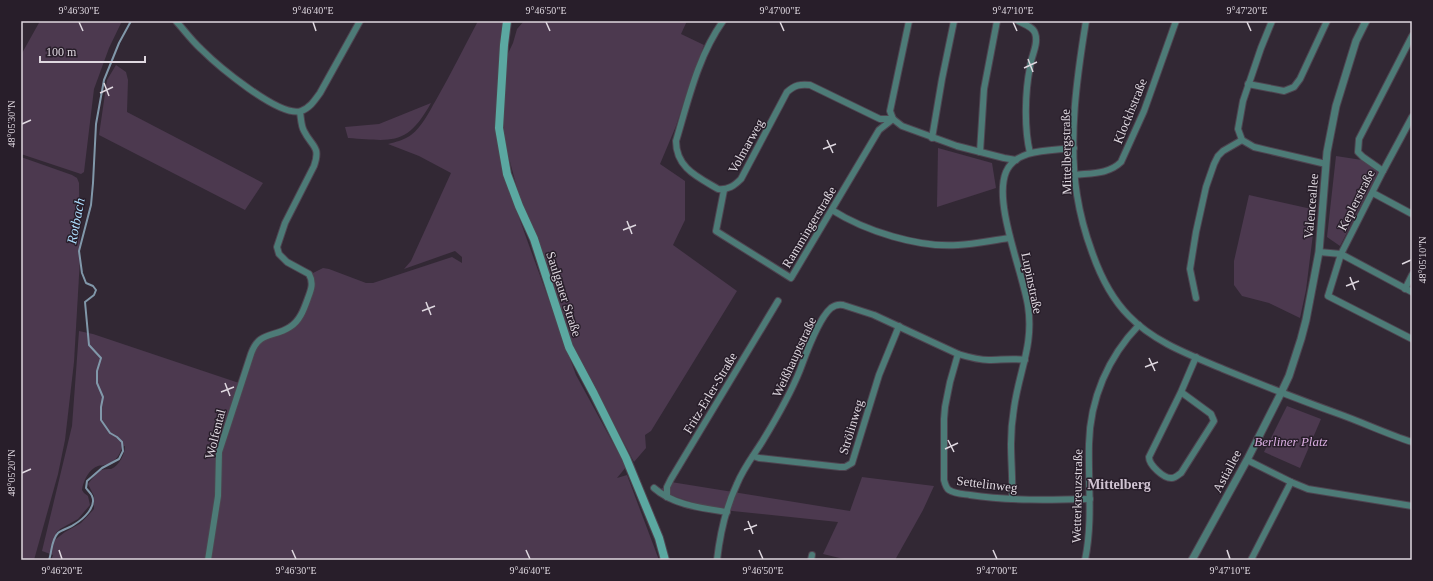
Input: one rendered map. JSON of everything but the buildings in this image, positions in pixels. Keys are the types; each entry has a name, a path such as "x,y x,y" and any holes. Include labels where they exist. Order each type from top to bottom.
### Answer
{"main road":[{"name":"Saulgauer Straße","path":"507,21 504,45 499,128 507,174 534,240 569,347 626,458 659,538 665,560"}],"street":[{"path":"176,21 200,48 242,84 274,105 292,112 300,112 307,108 320,93 360,21"},
{"name":"Volmarweg","path":"723,21 710,44 698,71 678,135 676,149 684,167 718,189 724,190 733,187 741,179 788,92 797,85 810,85 880,119 893,119"},
{"path":"909,21 890,110 893,119 902,126 932,138 980,152 1016,160"},
{"path":"932,138 954,21"},
{"path":"980,152 984,89 997,21"},
{"path":"1018,21 1034,31 1037,40 1030,67 1026,96 1027,142 1030,153"},
{"name":"Mittelbergstraße","path":"1086,21 1077,81 1074,148 1078,206 1094,258 1109,290 1120,306 1139,325 1161,340 1196,357 1281,393 1412,442"},
{"name":"Klockhstraße","path":"1075,175 1107,172 1115,168 1121,162 1144,111 1176,21"},
{"path":"1272,21 1260,48 1243,101 1238,129 1242,140 1254,147 1326,164"},
{"path":"1248,84 1284,91 1294,87 1300,79 1327,21"},
{"name":"Valenceallee","path":"1281,393 1293,364 1306,320 1319,252 1327,152 1336,106 1356,41 1366,21"},
{"path":"1383,171 1358,152 1359,139 1412,36"},
{"name":"Wolfental","path":"208,560 218,496 219,452 254,345 270,334 291,327 298,320 303,313 312,284 309,274 287,262 279,254 277,248 286,223 314,166 317,156 314,146 303,130 300,112"},
{"name":"Keplerstraße","path":"1412,117 1383,171 1342,254 1328,296 1412,338"},
{"name":"Rammingerstraße","path":"724,190 716,231 791,278 879,130 893,119"},
{"path":"1196,298 1190,269 1206,187 1218,156 1223,151 1242,140"},
{"name":"Lupinstraße","path":"1012,499 1011,443 1013,420 1016,393 1030,335 1028,305 1010,238 1003,198 1004,180 1010,165 1016,160 1030,153 1074,148"},
{"path":"1373,193 1412,214"},
{"path":"832,210 860,224 912,241 957,245 1010,238"},
{"path":"1319,252 1342,254 1412,292"},
{"path":"1405,289 1412,274"},
{"name":"Fritz-Erler-Straße","path":"667,497 666,487 778,301"},
{"name":"Weißhauptstraße","path":"717,560 727,512 737,484 787,400 817,331 832,308 839,304 874,315 958,354 978,359 1024,360"},
{"name":"Wetterkreuzstraße","path":"1085,560 1089,535 1089,443 1091,418 1096,395 1112,358 1121,345 1139,325"},
{"name":"Strölinweg","path":"753,456 840,468 852,463 879,375 899,326"},
{"name":"Settelinweg","path":"958,354 950,382 944,419 944,480 946,487 955,493 993,498 1090,499"},
{"path":"1181,392 1211,414 1214,421 1180,473 1172,478 1166,477 1153,466 1150,463 1149,457 1181,392 1196,357"},
{"name":"Astiallee","path":"1192,560 1247,460 1281,393"},
{"path":"1247,460 1308,489 1412,506"},
{"path":"1250,560 1291,482"},
{"path":"654,488 667,497 698,507 727,512"}],"green space":[{"path":"40,21 122,21 109,48 94,89 84,172 81,174 21,154 21,55"},
{"path":"478,21 504,21 503,64 513,43 517,29 524,21 687,21 681,34 704,45 676,126 660,164 685,181 685,220 673,245 737,291 651,431 645,435 646,448 634,462 568,337 555,294 517,188 501,128 496,129 509,190 576,375 626,467 617,478 627,475 659,560 211,560 222,451 252,354 261,341 283,333 305,313 311,274 323,268 366,283 373,283 452,257 462,263 462,257 455,251 404,269 411,261 451,173 419,156 388,144 408,137 422,124 442,90"},
{"path":"116,65 126,72 128,80 127,112 263,183 245,210 99,135 107,80"},
{"path":"431,103 414,127 406,134 397,138 377,140 348,138 345,127 379,124"},
{"path":"938,148 992,163 996,188 937,207"},
{"path":"1336,156 1362,160 1379,171 1340,246 1327,237"},
{"path":"21,157 72,175 77,178 79,183 80,259 74,362 65,440 58,474 34,560 21,560"},
{"path":"1249,195 1316,210 1306,290 1300,318 1269,303 1242,296 1234,285 1234,261"},
{"path":"79,331 93,334 239,383 224,426 218,449 215,495 207,560 51,560 53,555 42,551 72,426","holes":["125,446 123,456 117,465 111,469 101,470 88,484 94,496 94,509 81,523 56,539 56,533 60,529 78,519 90,505 88,496 82,490 85,479 89,473 95,468 113,461 118,456 122,447"]},
{"name":"Berliner Platz","path":"1287,406 1321,419 1300,468 1264,452"},
{"path":"862,477 934,486 923,510 895,560 848,560 823,554 838,522 713,509 658,491 671,482 850,511"}],"waterway":[{"name":"Rotbach","path":"49,560 53,543 58,533 78,522 85,516 93,504 92,495 86,488 87,481 102,468 119,459 123,451 122,442 110,433 101,420 103,397 97,383 97,371 101,358 89,345 85,302 94,295 96,290 93,286 86,283 82,273 79,251 91,205 96,124 104,80 119,43 131,21"}],"district":[{"name":"Mittelberg","path":"1119,484"}]}
